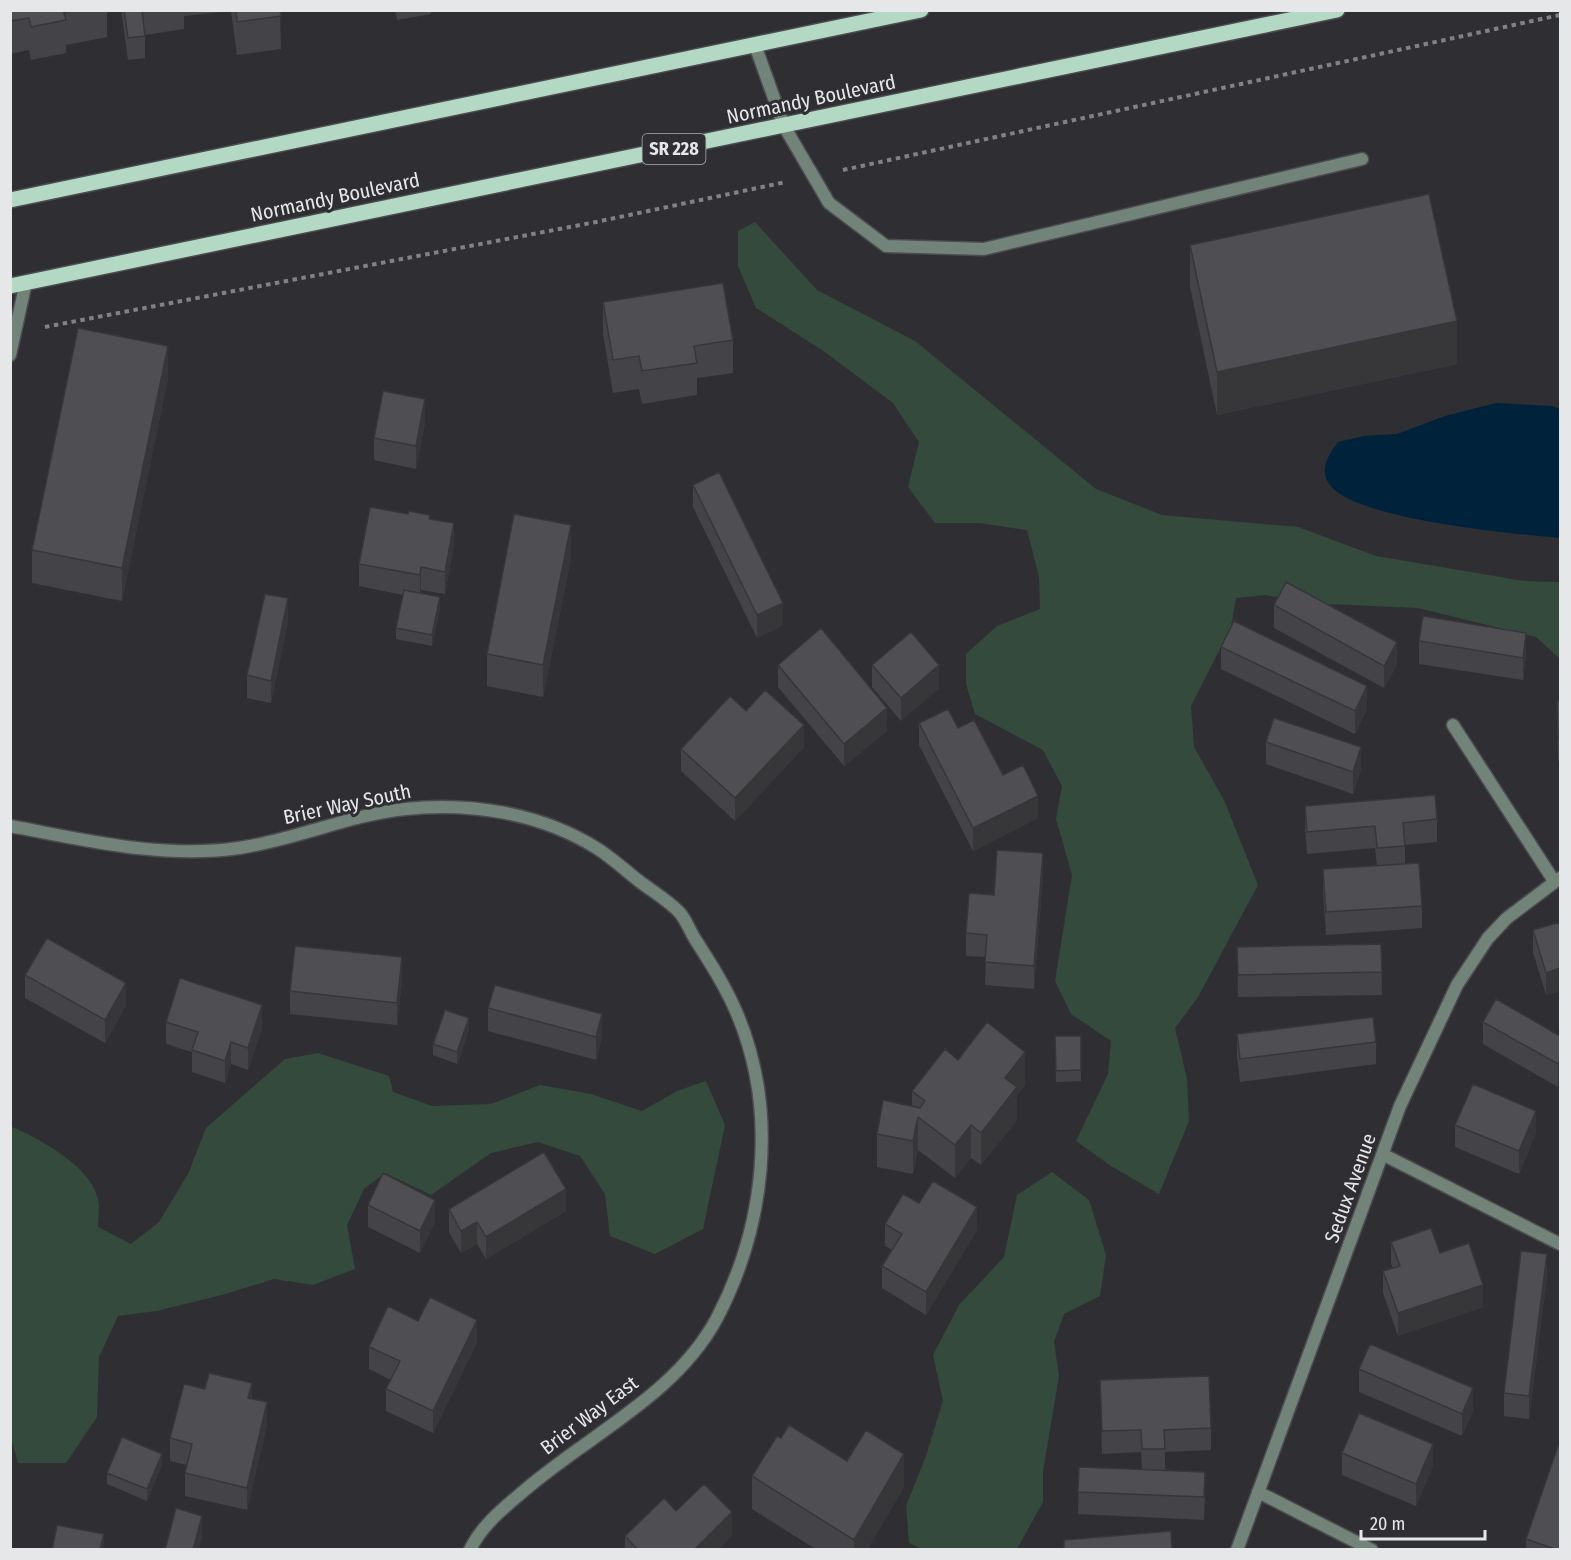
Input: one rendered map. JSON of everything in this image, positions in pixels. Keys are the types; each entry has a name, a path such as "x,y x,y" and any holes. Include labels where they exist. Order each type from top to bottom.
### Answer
{"main road":[{"path":"10,200 921,10"},
{"name":"Normandy Boulevard","path":"10,286 1337,10"}],"street":[{"path":"755,45 784,126 829,203 886,246 984,249 1362,159"},
{"path":"10,355 26,282"},
{"path":"1453,725 1557,880"},
{"name":"Brier Way South","path":"10,826 152,852 191,852 240,848 402,809 468,806 533,818 597,848 680,913 729,993"},
{"name":"Sedux Avenue","path":"1237,1550 1384,1155 1400,1106 1457,985 1488,938 1557,880"},
{"name":"Brier Way East","path":"470,1550 474,1540 501,1511 551,1466 636,1407 694,1353 716,1320 738,1273 750,1234 760,1174 761,1096 751,1047 729,993"},
{"path":"1384,1155 1560,1244"},
{"path":"1258,1492 1372,1550"}],"green space":[{"path":"755,222 817,290 915,341 1096,489 1162,515 1298,527 1376,556 1524,581 1560,582 1560,659 1536,637 1418,608 1306,603 1266,595 1236,598 1231,627 1191,706 1194,747 1224,800 1258,885 1198,997 1175,1028 1187,1079 1189,1121 1159,1194 1111,1166 1076,1141 1108,1074 1111,1041 1071,1014 1055,981 1072,875 1056,819 1062,786 1043,750 975,714 966,684 966,654 997,626 1040,609 1039,577 1027,530 979,523 935,523 908,487 919,442 893,403 822,350 756,308 738,266 738,231"},
{"path":"318,1053 389,1076 393,1092 432,1106 491,1104 540,1085 591,1094 642,1111 677,1091 706,1081 725,1125 703,1229 655,1254 610,1236 605,1194 580,1156 538,1142 491,1153 431,1195 385,1173 364,1189 347,1225 355,1269 313,1285 274,1279 222,1295 156,1311 118,1316 99,1357 97,1417 66,1463 18,1463 10,1435 10,1126 62,1155 85,1175 98,1199 98,1227 131,1244 159,1222 188,1174 206,1128 285,1059"},
{"path":"1052,1172 1089,1200 1106,1255 1100,1296 1064,1314 1054,1342 1059,1376 1043,1471 1043,1502 1017,1549 922,1549 909,1543 906,1506 926,1456 943,1401 933,1355 959,1305 1004,1257 1017,1195"}],"water":[{"path":"1496,403 1552,406 1560,409 1560,538 1474,529 1401,516 1369,507 1344,496 1329,484 1326,478 1326,462 1338,442 1364,436 1397,434 1445,416"}],"building":[{"path":"10,10 74,10 64,13 66,20 31,27 29,18 10,21"},
{"path":"124,10 142,10 145,36 128,38"},
{"path":"236,10 280,10 281,16 237,22"},
{"path":"1429,194 1457,321 1217,372 1190,245"},
{"path":"723,283 733,340 694,346 697,363 642,371 639,356 613,360 603,302"},
{"path":"78,328 168,346 122,568 32,550"},
{"path":"383,391 425,399 416,446 374,438"},
{"path":"719,472 783,603 757,615 693,485"},
{"path":"370,507 408,514 409,511 430,515 429,519 454,523 445,572 421,567 420,575 359,564"},
{"path":"514,514 571,525 543,665 487,654"},
{"path":"1286,582 1397,642 1384,666 1274,605"},
{"path":"404,590 440,597 432,635 396,628"},
{"path":"265,594 288,598 271,681 247,675"},
{"path":"1423,616 1526,633 1523,658 1419,641"},
{"path":"1234,621 1367,686 1355,711 1221,647"},
{"path":"821,628 887,708 844,744 778,665"},
{"path":"911,632 939,665 901,698 872,665"},
{"path":"765,690 804,725 735,798 681,749 730,696 746,711"},
{"path":"1557,701 1560,701 1560,738 1558,738"},
{"path":"948,709 958,728 974,720 1003,775 1023,765 1038,796 973,828 919,723"},
{"path":"1274,718 1361,747 1353,772 1266,742"},
{"path":"1435,795 1437,819 1403,823 1405,846 1377,848 1375,826 1307,832 1305,806"},
{"path":"997,850 1043,853 1034,966 985,962 987,935 966,933 969,893 994,895"},
{"path":"1419,863 1422,906 1326,912 1323,869"},
{"path":"1560,922 1560,968 1546,973 1533,930"},
{"path":"47,938 126,983 105,1020 25,975"},
{"path":"1381,944 1382,972 1238,975 1237,947"},
{"path":"295,946 402,957 397,1003 290,991"},
{"path":"180,978 262,1005 248,1048 231,1042 225,1061 192,1050 198,1032 166,1022"},
{"path":"495,985 602,1014 596,1037 488,1008"},
{"path":"1496,999 1560,1036 1558,1064 1483,1022"},
{"path":"445,1010 469,1018 457,1052 433,1044"},
{"path":"1373,1017 1376,1042 1240,1059 1237,1034"},
{"path":"987,1022 1025,1052 1005,1078 1017,1087 981,1133 971,1125 955,1145 918,1117 913,1141 877,1134 883,1100 920,1108 925,1101 912,1091 945,1049 958,1060"},
{"path":"1055,1036 1081,1036 1081,1070 1056,1071"},
{"path":"1473,1084 1536,1111 1519,1151 1455,1125"},
{"path":"544,1152 566,1189 486,1237 477,1222 461,1231 449,1209"},
{"path":"383,1173 435,1200 420,1231 368,1205"},
{"path":"933,1181 977,1207 926,1292 882,1266 902,1234 885,1224 903,1194 919,1203"},
{"path":"1431,1228 1440,1253 1469,1243 1483,1285 1398,1313 1383,1271 1400,1266 1391,1242"},
{"path":"1521,1251 1547,1254 1529,1396 1504,1393"},
{"path":"430,1297 477,1320 433,1411 386,1389 400,1361 369,1347 388,1306 418,1321"},
{"path":"1370,1344 1473,1388 1462,1414 1359,1369"},
{"path":"209,1373 252,1383 248,1398 267,1402 247,1488 185,1473 192,1444 170,1438 184,1384 205,1389"},
{"path":"1209,1376 1211,1428 1164,1430 1165,1449 1142,1449 1141,1430 1102,1431 1100,1380"},
{"path":"1359,1413 1433,1444 1416,1484 1342,1453"},
{"path":"789,1425 847,1461 866,1430 904,1454 854,1540 752,1476 777,1436 781,1438"},
{"path":"122,1437 162,1454 147,1489 107,1473"},
{"path":"1558,1446 1560,1447 1560,1550 1526,1539"},
{"path":"1079,1467 1205,1472 1204,1497 1078,1492"},
{"path":"704,1484 732,1512 694,1550 636,1550 625,1536 664,1498 676,1511"},
{"path":"176,1508 202,1516 193,1550 165,1550"},
{"path":"57,1525 104,1534 100,1550 52,1550"},
{"path":"1171,1531 1172,1550 1064,1550 1064,1540"}]}
